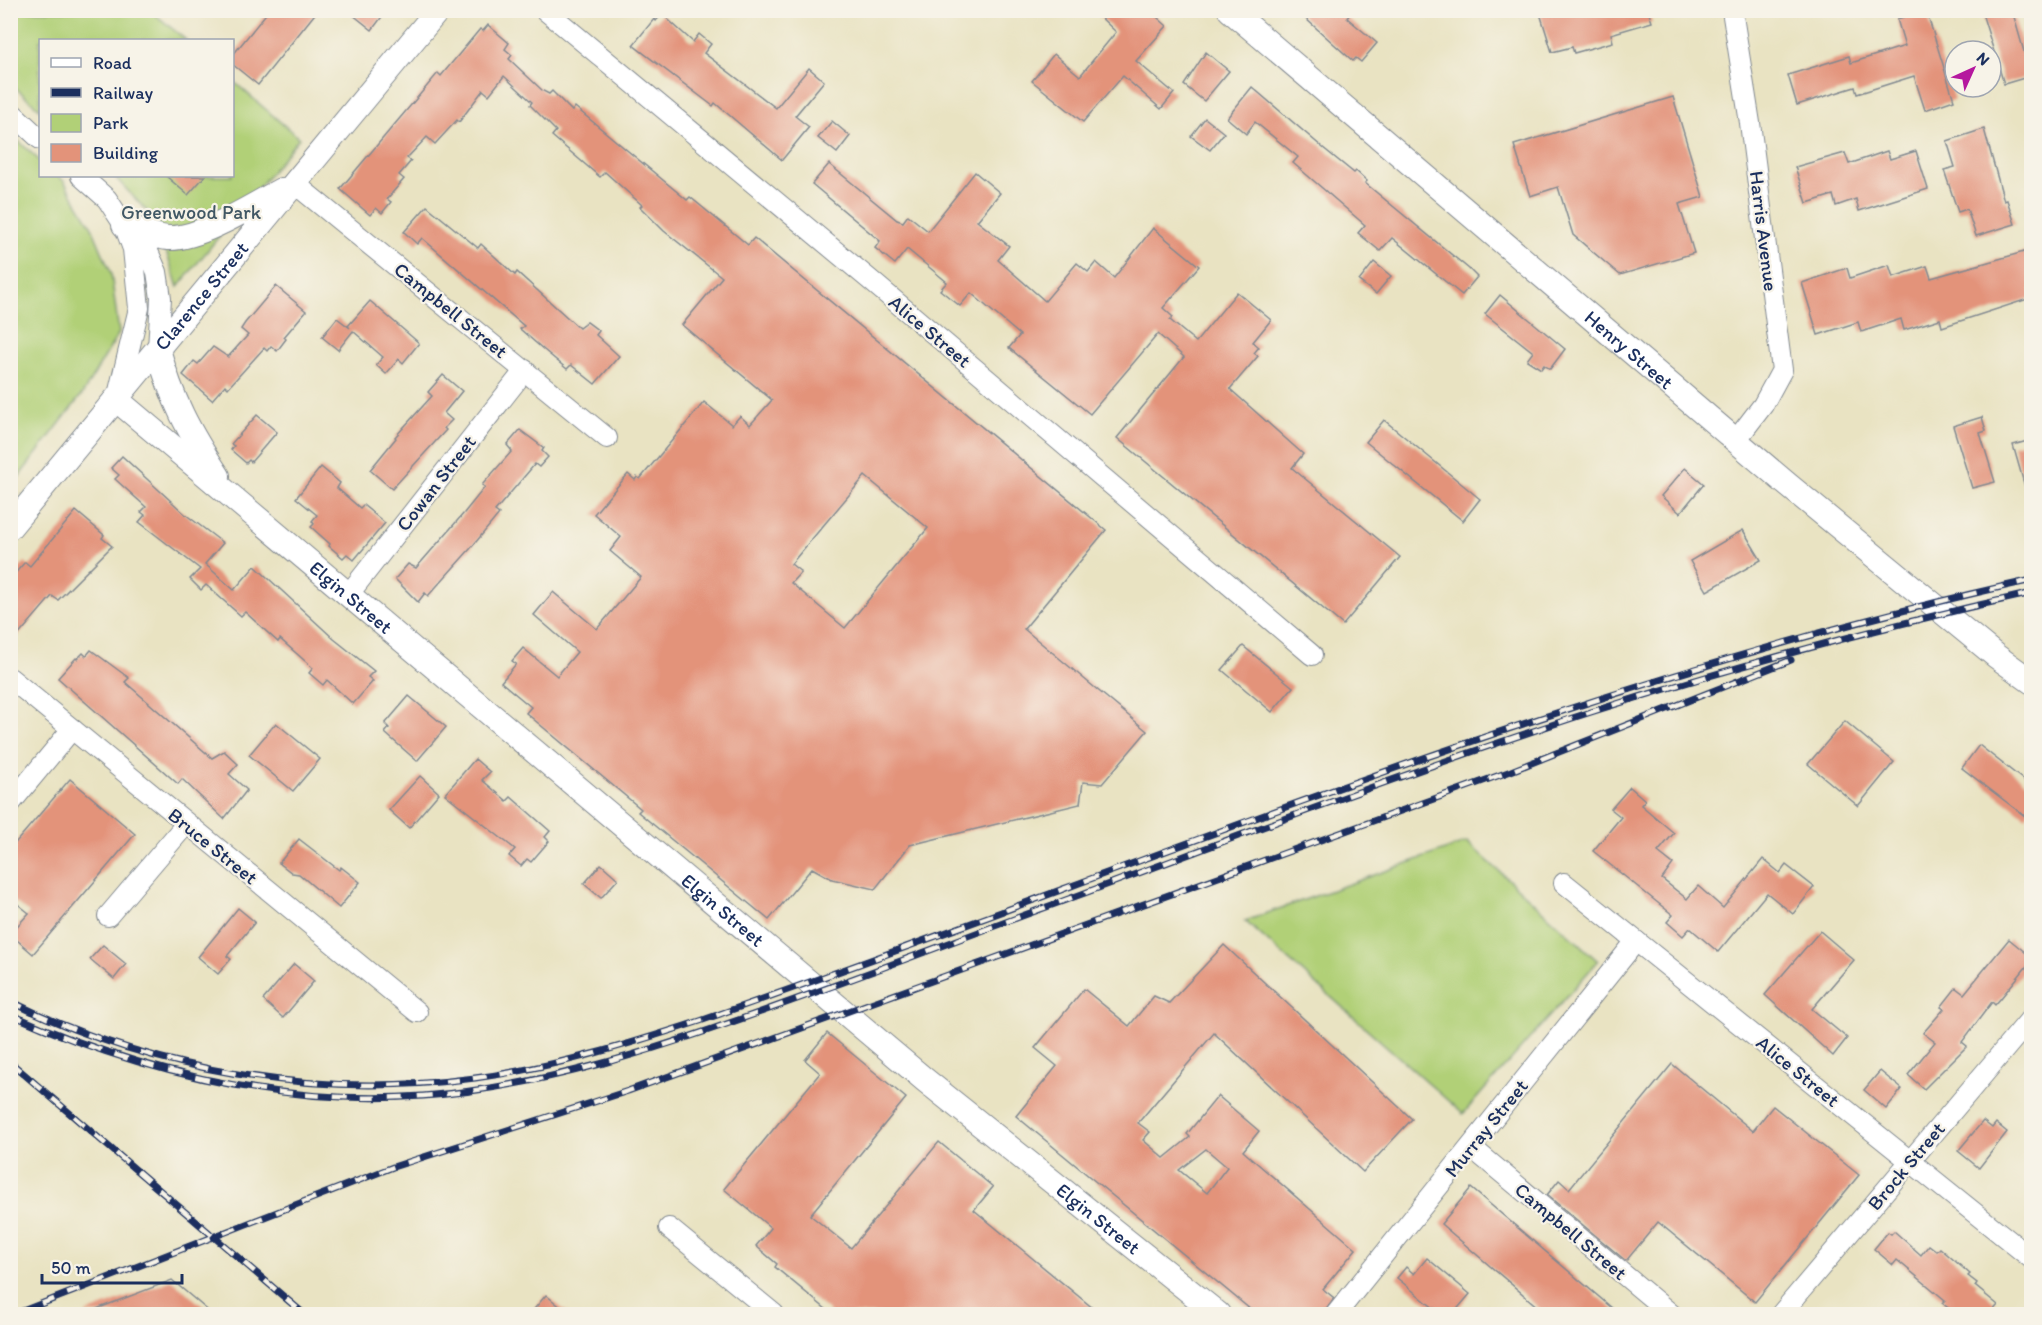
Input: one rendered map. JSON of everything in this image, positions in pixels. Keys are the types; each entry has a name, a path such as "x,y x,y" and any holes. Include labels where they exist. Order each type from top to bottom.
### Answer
{"main road":[{"name":"Clarence Street","path":"10,526 117,400 438,10"},
{"name":"Henry Street","path":"1230,10 1815,507 2031,682"},
{"path":"124,225 166,238 183,238 238,214 294,183"},
{"name":"Elgin Street","path":"159,349 168,387 187,428 232,498"},
{"name":"Elgin Street","path":"117,400 682,873 925,1080 1218,1314"}],"street":[{"name":"Alice Street","path":"545,10 878,286 1312,655"},
{"name":"Harris Avenue","path":"1732,10 1750,123 1782,370 1763,405 1737,439"},
{"path":"10,111 39,138"},
{"path":"82,177 107,200 124,225 146,247 157,272 161,298 159,349"},
{"name":"Campbell Street","path":"294,183 607,438"},
{"path":"117,400 139,308 133,249 124,225"},
{"name":"Cowan Street","path":"348,595 525,370"},
{"name":"Bruce Street","path":"10,678 417,1012"},
{"path":"10,804 72,729"},
{"path":"108,916 186,824"},
{"name":"Alice Street","path":"1564,884 2031,1259"},
{"name":"Murray Street","path":"1336,1314 1636,941"},
{"name":"Brock Street","path":"1781,1314 2031,1017"},
{"name":"Campbell Street","path":"1471,1147 1671,1314"},
{"path":"669,1228 774,1314"}],"green space":[{"path":"10,11 151,11 185,39 39,39 39,108 11,84"},
{"name":"Greenwood Park","path":"234,82 299,138 178,287 156,221 115,177 234,177"},
{"path":"11,134 39,160 39,177 58,177 64,181 91,225 111,273 119,333 83,393 11,487"},
{"path":"1467,842 1598,961 1463,1114 1245,921"}],"building":[{"path":"269,10 318,10 258,85 234,66 234,54"},
{"path":"347,10 387,10 372,30"},
{"path":"1093,10 1149,10 1167,26 1136,61 1174,93 1161,109 1123,76 1083,122 1032,81 1054,54 1080,76 1116,32"},
{"path":"1296,10 1353,10 1347,18 1377,43 1361,62 1356,58 1353,61"},
{"path":"1539,10 1648,10 1652,22 1611,34 1613,42 1574,53 1572,47 1552,52"},
{"path":"1926,10 1943,65 1943,99 1954,100 1925,110 1914,76 1857,94 1855,87 1797,105 1788,75 1849,56 1851,63 1905,46 1897,19"},
{"path":"1981,10 2012,10 2031,76 2004,84 2003,39 1990,39"},
{"path":"662,14 693,42 699,34 711,44 704,53 776,108 809,68 824,81 795,116 809,127 782,160 715,103 713,106 633,45 654,19 656,21"},
{"path":"488,25 509,43 505,49 512,55 509,59 543,91 549,94 552,91 572,111 575,107 687,200 690,197 748,245 754,238 1106,530 1024,629 1147,731 1102,784 1083,782 1080,804 910,845 875,889 832,879 812,868 769,920 638,812 641,809 526,713 531,707 501,682 516,664 512,661 523,648 557,676 577,652 534,615 553,592 597,629 641,577 610,551 621,537 594,514 628,474 635,480 637,477 640,479 704,402 732,425 740,416 750,425 772,400 682,325 722,277 664,231 640,207 642,205 605,172 600,177 552,136 556,131 530,105 532,102 504,76 489,95 483,90 459,122 457,120 435,144 427,137 407,158 411,161 399,175 404,179 387,199 391,202 382,213 376,208 370,215 340,189 438,73 441,76 480,29 483,31","holes":["865,476 928,528 845,628 791,583 801,572 791,564"]},
{"path":"1206,52 1229,71 1204,101 1184,85"},
{"path":"1252,87 1354,173 1356,171 1367,181 1365,183 1469,269 1477,277 1462,295 1392,238 1380,251 1358,233 1365,225 1293,163 1298,157 1255,122 1246,134 1227,118"},
{"path":"1673,97 1703,197 1679,204 1694,253 1620,275 1573,235 1558,187 1530,196 1514,145"},
{"path":"1205,118 1224,133 1210,150 1191,136"},
{"path":"832,121 850,136 837,153 818,138"},
{"path":"1984,129 2004,201 2007,200 2015,224 1976,236 1967,209 1958,212 1944,170 1955,167 1947,141"},
{"path":"1887,151 1890,159 1916,151 1928,189 1859,211 1856,199 1836,206 1833,195 1807,203 1795,167 1845,153 1849,164"},
{"path":"829,164 897,220 903,222 908,215 928,231 975,172 1000,193 977,221 1009,246 998,260 1045,301 1077,263 1088,272 1096,262 1114,278 1153,228 1199,266 1163,308 1173,317 1170,320 1196,342 1237,292 1271,320 1253,342 1259,347 1254,353 1258,356 1230,389 1303,454 1292,468 1400,557 1343,625 1117,438 1184,357 1158,334 1090,414 1009,348 1020,335 971,293 960,306 940,290 947,282 907,249 895,264 875,248 880,241 812,184"},
{"path":"167,177 204,177 188,195"},
{"path":"427,206 478,248 481,244 515,275 517,272 579,328 587,322 599,331 596,335 619,356 595,384 571,365 567,369 544,350 520,329 524,326 422,238 417,244 404,232"},
{"path":"2031,250 2031,298 1942,327 1940,319 1904,330 1901,319 1861,332 1858,322 1818,335 1802,283 1847,268 1850,278 1889,265 1893,277 1927,266 1931,278"},
{"path":"1374,262 1391,276 1376,294 1359,281"},
{"path":"276,286 306,311 284,337 286,339 277,351 271,346 267,351 264,348 228,388 225,385 212,400 183,375 194,361 198,364 213,347 228,357 248,335 241,329 245,323"},
{"path":"1500,295 1565,349 1550,369 1544,365 1541,369 1527,360 1533,352 1485,314"},
{"path":"370,301 419,343 403,363 399,359 386,374 376,365 383,357 353,331 338,350 322,337 337,318 350,328 348,326"},
{"path":"443,375 462,391 444,413 452,420 444,428 446,430 392,489 370,470 395,437 432,396 428,392"},
{"path":"257,415 277,432 251,462 249,460 246,463 231,450 234,446 231,444"},
{"path":"1982,417 1986,431 1980,433 1995,482 1972,488 1953,426"},
{"path":"1384,420 1480,499 1463,521 1366,442"},
{"path":"520,430 544,448 542,451 548,457 539,467 535,464 495,511 499,514 471,548 428,596 425,593 418,602 395,579 408,564 416,568 464,513 485,487 482,485 512,451 507,445"},
{"path":"2031,440 2031,494 2027,494 2013,445"},
{"path":"122,456 185,514 223,543 205,564 234,590 255,566 334,639 374,671 368,677 373,681 353,704 327,680 323,685 309,673 313,668 280,639 278,642 245,612 241,616 206,585 201,590 190,579 200,569 139,522 145,515 141,512 146,507 115,479 119,475 111,468"},
{"path":"321,467 340,483 337,488 360,508 363,505 385,523 354,560 347,554 343,558 311,527 317,515 296,498"},
{"path":"1685,468 1704,484 1680,513 1661,496"},
{"path":"76,511 104,535 102,538 112,546 58,600 52,596 10,645 10,579 25,562 30,566"},
{"path":"1743,530 1761,560 1707,591 1690,561"},
{"path":"1243,646 1293,687 1272,712 1222,670"},
{"path":"91,650 129,678 125,682 212,758 224,751 238,764 229,774 247,790 224,819 182,779 178,784 58,678 76,658 83,653 86,656"},
{"path":"409,696 446,727 417,761 385,733 389,728 385,724"},
{"path":"1845,721 1894,762 1858,806 1808,764"},
{"path":"276,723 320,759 293,791 249,755"},
{"path":"1979,745 2031,786 2031,809 2026,817 1962,768"},
{"path":"475,759 490,772 482,780 507,801 511,797 550,831 545,837 549,841 531,862 527,859 521,866 509,856 515,849 445,794"},
{"path":"420,776 439,793 409,828 389,810"},
{"path":"70,779 135,834 33,954 10,934 29,913 10,898 10,849"},
{"path":"1630,787 1645,800 1641,805 1674,833 1658,852 1673,864 1662,879 1687,899 1698,886 1723,908 1763,859 1780,873 1786,865 1814,887 1793,914 1767,893 1718,952 1690,928 1683,936 1667,922 1673,915 1593,851 1621,817 1611,809"},
{"path":"299,839 339,870 341,867 360,882 339,908 299,874 292,873 279,863"},
{"path":"601,864 618,879 601,898 584,884"},
{"path":"238,908 255,922 227,956 231,959 218,974 198,957"},
{"path":"1820,931 1854,960 1812,1009 1847,1038 1833,1056 1765,995"},
{"path":"2009,939 2031,957 2031,961 1995,1005 1992,1002 1962,1042 1967,1046 1924,1089 1908,1075 1935,1042 1923,1033 1944,1009 1941,1007 1956,988 1964,994"},
{"path":"103,945 126,964 114,979 90,959"},
{"path":"1224,945 1412,1119 1363,1172 1214,1033 1138,1123 1150,1132 1143,1140 1164,1158 1190,1137 1187,1134 1218,1096 1259,1131 1243,1151 1356,1249 1323,1289 1334,1298 1322,1314 1256,1314 1016,1116 1057,1066 1035,1048 1084,989 1129,1026 1154,996 1169,1003","holes":["1206,1149 1227,1167 1207,1193 1179,1170"]},
{"path":"294,964 314,981 283,1018 263,1000"},
{"path":"827,1033 906,1098 810,1215 851,1248 939,1142 993,1187 974,1210 1100,1314 832,1314 775,1267 777,1264 756,1246 771,1228 724,1189 820,1073 805,1060"},
{"path":"1672,1064 1753,1131 1773,1106 1859,1175 1755,1302 1658,1222 1626,1261 1547,1195 1559,1180 1569,1189"},
{"path":"1880,1071 1902,1089 1886,1109 1864,1090"},
{"path":"1983,1121 1992,1128 1996,1123 2007,1132 1979,1168 1958,1151"},
{"path":"1471,1188 1619,1314 1546,1314 1441,1224"},
{"path":"1894,1231 1921,1255 1929,1245 1937,1251 1940,1248 1970,1274 1968,1276 1977,1283 1975,1286 1998,1305 1990,1314 1956,1314 1942,1303 1945,1300 1897,1260 1893,1265 1874,1249 1888,1232 1891,1234"},
{"path":"1427,1258 1470,1294 1453,1314 1441,1314 1397,1278 1406,1267 1414,1274"},
{"path":"172,1280 212,1314 86,1314 86,1313"},
{"path":"546,1295 569,1314 530,1314"}],"railway":[{"path":"10,1001 65,1026 121,1046 179,1062 237,1074 296,1082 356,1085 416,1084 504,1074 617,1047 700,1021 1195,840 1525,723 1692,670 1861,622 2032,580"},
{"path":"10,1014 59,1035 160,1068 264,1090 316,1096 370,1098 423,1096 513,1084 557,1075 600,1064 729,1023 1383,783 1591,712 1810,648 2032,593"},
{"path":"15,1314 393,1167 628,1091 1511,771 1791,660"},
{"path":"10,1062 304,1314"}]}
